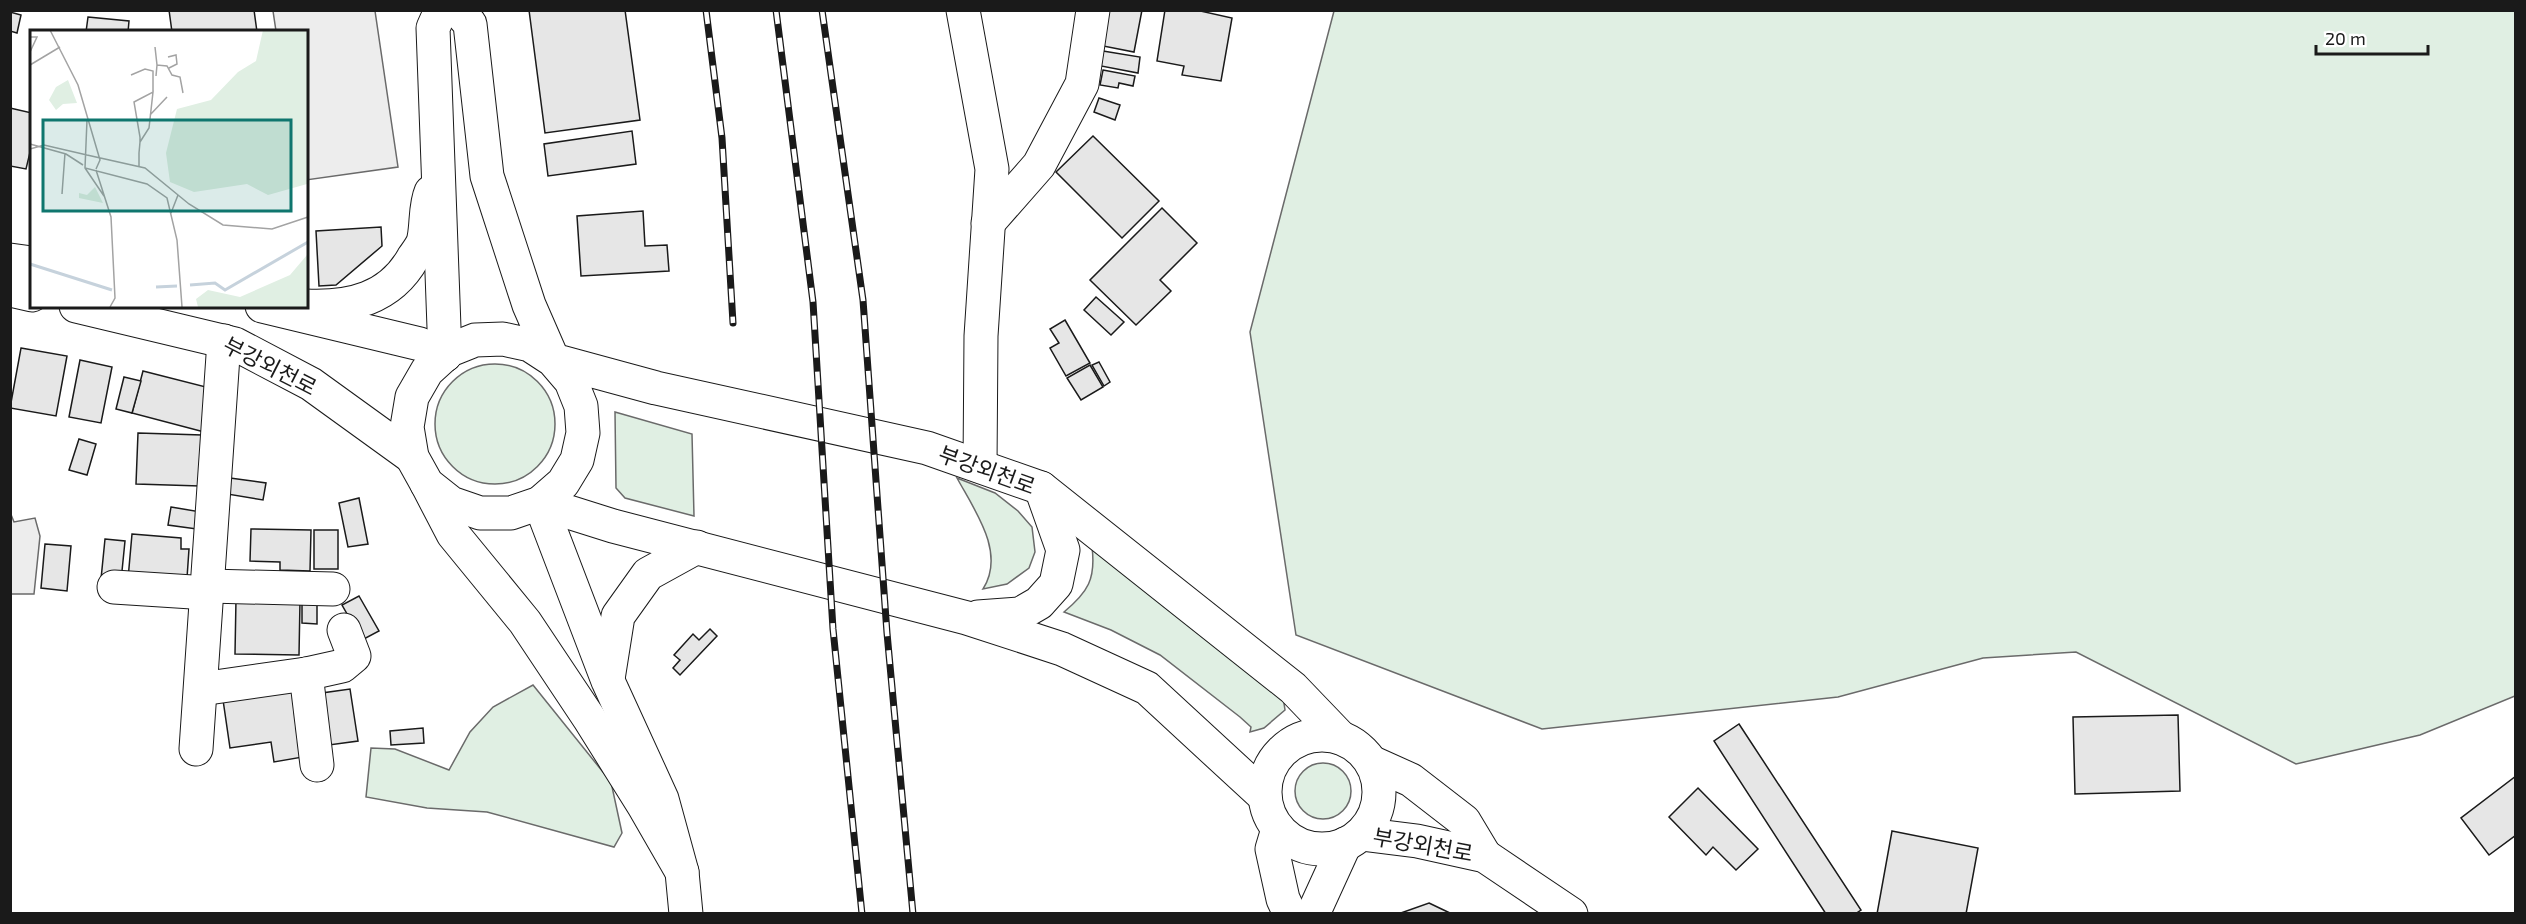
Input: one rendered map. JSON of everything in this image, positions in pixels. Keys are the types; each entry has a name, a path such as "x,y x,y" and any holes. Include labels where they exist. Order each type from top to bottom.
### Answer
{"main road":[{"path":"441,10 433,28 445,356"},
{"path":"458,10 470,24 487,176 529,305 553,360"},
{"path":"963,10 992,169 981,336 980,466"},
{"path":"988,223 1039,165 1082,84 1093,10"},
{"path":"308,306 332,307 374,296 394,285 424,240 429,196 440,174"},
{"path":"10,260 30,263"},
{"path":"10,290 30,295"},
{"name":"부강외천로","path":"85,308 235,344 311,384 420,471"},
{"path":"270,308 420,344 445,356"},
{"path":"420,471 451,503 480,513 511,513 540,503 563,483 577,460 583,433 581,406 571,381 553,360 530,345 503,339 476,340 450,350 427,370 412,397 407,427 420,471 453,534 525,622 589,718 682,872"},
{"path":"196,748 225,341"},
{"name":"부강외천로","path":"553,360 656,388 927,448 1041,488 1293,688 1341,738"},
{"path":"967,618 1020,614 1039,603 1056,584 1063,550 1041,488"},
{"path":"540,503 613,526 967,618 1062,649 1147,688 1264,796"},
{"path":"540,503 608,681 662,799 682,872 687,914"},
{"path":"608,681 618,616 648,574 697,547"},
{"path":"114,587 333,589"},
{"path":"201,689 306,674 342,666 354,656 344,630"},
{"path":"306,674 317,765"},
{"path":"1313,914 1353,839 1372,819 1379,801 1378,781 1371,762 1358,747 1341,738 1322,734 1302,737 1285,747 1269,769 1264,796 1268,814 1278,830 1292,841 1309,848 1328,849 1353,839"},
{"name":"부강외천로","path":"1371,762 1411,780 1464,821 1485,856"},
{"path":"1278,830 1272,849 1283,899 1290,914"},
{"name":"부강외천로","path":"1353,839 1417,841 1485,856 1571,914"}],"green space":[{"path":"1334,11 2515,11 2515,696 2420,735 2296,764 2076,652 1983,658 1838,697 1542,729 1296,635 1250,332"},
{"path":"495,364 518,368 538,381 551,401 555,424 551,447 538,467 518,480 495,484 472,480 452,467 439,447 435,424 439,401 452,381 472,368"},
{"path":"615,412 692,434 694,516 625,498 616,488"},
{"path":"957,478 995,493 1018,511 1032,527 1035,552 1029,568 1007,584 983,589 989,575 990,547 979,518"},
{"path":"1092,547 1283,697 1285,710 1264,728 1250,732 1251,727 1240,717 1160,655 1111,630 1064,612 1079,598 1088,584 1093,568"},
{"path":"533,685 611,782 622,833 614,847 487,812 427,808 366,797 371,748 395,749 449,770 470,732 493,707"},
{"path":"1323,763 1334,765 1343,771 1349,780 1351,791 1349,802 1343,811 1334,817 1323,819 1312,817 1303,811 1297,802 1295,791 1297,780 1303,771 1312,765"}],"shaded area":[{"path":"273,11 375,11 398,167 308,180 308,30 276,30"},
{"path":"10,512 14,522 35,518 40,536 34,594 11,594"}],"building":[{"path":"169,10 254,10 257,30 172,30"},
{"path":"529,10 625,10 640,120 545,133"},
{"path":"1104,10 1142,10 1134,52 1098,45"},
{"path":"1165,10 1196,10 1232,18 1221,81 1182,75 1184,66 1157,61"},
{"path":"10,12 21,15 17,33 10,31"},
{"path":"88,17 129,21 128,30 86,30"},
{"path":"1103,51 1140,57 1138,73 1101,66"},
{"path":"1103,70 1135,76 1133,86 1119,83 1118,88 1100,85"},
{"path":"1099,98 1120,105 1115,120 1094,112"},
{"path":"10,108 30,113 30,152 26,169 10,166"},
{"path":"632,131 636,164 548,176 544,144"},
{"path":"1093,136 1159,201 1122,238 1056,172"},
{"path":"1162,208 1197,243 1160,280 1171,291 1136,325 1090,280"},
{"path":"643,211 645,246 667,245 669,271 581,276 577,216"},
{"path":"381,227 382,246 336,285 319,286 316,231"},
{"path":"1096,297 1124,322 1111,335 1084,310"},
{"path":"1065,320 1090,363 1066,376 1050,348 1059,343 1050,329"},
{"path":"21,348 67,356 56,416 10,408"},
{"path":"80,360 112,367 101,423 69,417"},
{"path":"1099,362 1110,382 1104,386 1092,365"},
{"path":"1090,365 1103,387 1081,400 1067,378"},
{"path":"143,371 206,387 208,433 132,413"},
{"path":"124,377 141,381 132,413 116,409"},
{"path":"138,433 202,435 200,486 136,484"},
{"path":"79,439 96,444 87,475 69,470"},
{"path":"230,478 266,483 263,500 227,494"},
{"path":"359,498 368,544 348,547 339,503"},
{"path":"171,507 207,513 204,530 168,525"},
{"path":"251,529 311,530 310,571 280,570 280,562 250,561"},
{"path":"314,530 338,530 338,569 314,569"},
{"path":"132,534 181,538 181,549 189,549 187,578 128,579"},
{"path":"105,539 125,541 121,581 101,579"},
{"path":"45,544 71,546 67,591 41,588"},
{"path":"359,596 379,631 362,640 342,605"},
{"path":"236,599 300,601 299,655 235,654"},
{"path":"302,602 317,603 317,624 302,623"},
{"path":"710,629 717,636 680,675 673,668 680,660 674,655 693,634 699,640"},
{"path":"292,683 303,757 274,762 271,742 230,748 222,693"},
{"path":"350,689 358,741 329,745 322,693"},
{"path":"2178,715 2180,791 2075,794 2073,717"},
{"path":"1739,724 1861,910 1855,914 1826,914 1714,741"},
{"path":"423,728 424,743 391,745 390,731"},
{"path":"2516,776 2516,835 2489,855 2461,818"},
{"path":"1698,788 1758,849 1736,870 1713,847 1706,855 1669,817"},
{"path":"1892,831 1978,848 1966,914 1877,914"},
{"path":"1429,903 1452,914 1398,914"}],"railway":[{"path":"706,10 722,138 733,323"},
{"path":"776,10 813,302 833,629 862,914"},
{"path":"822,10 863,300 887,633 913,914"}]}
